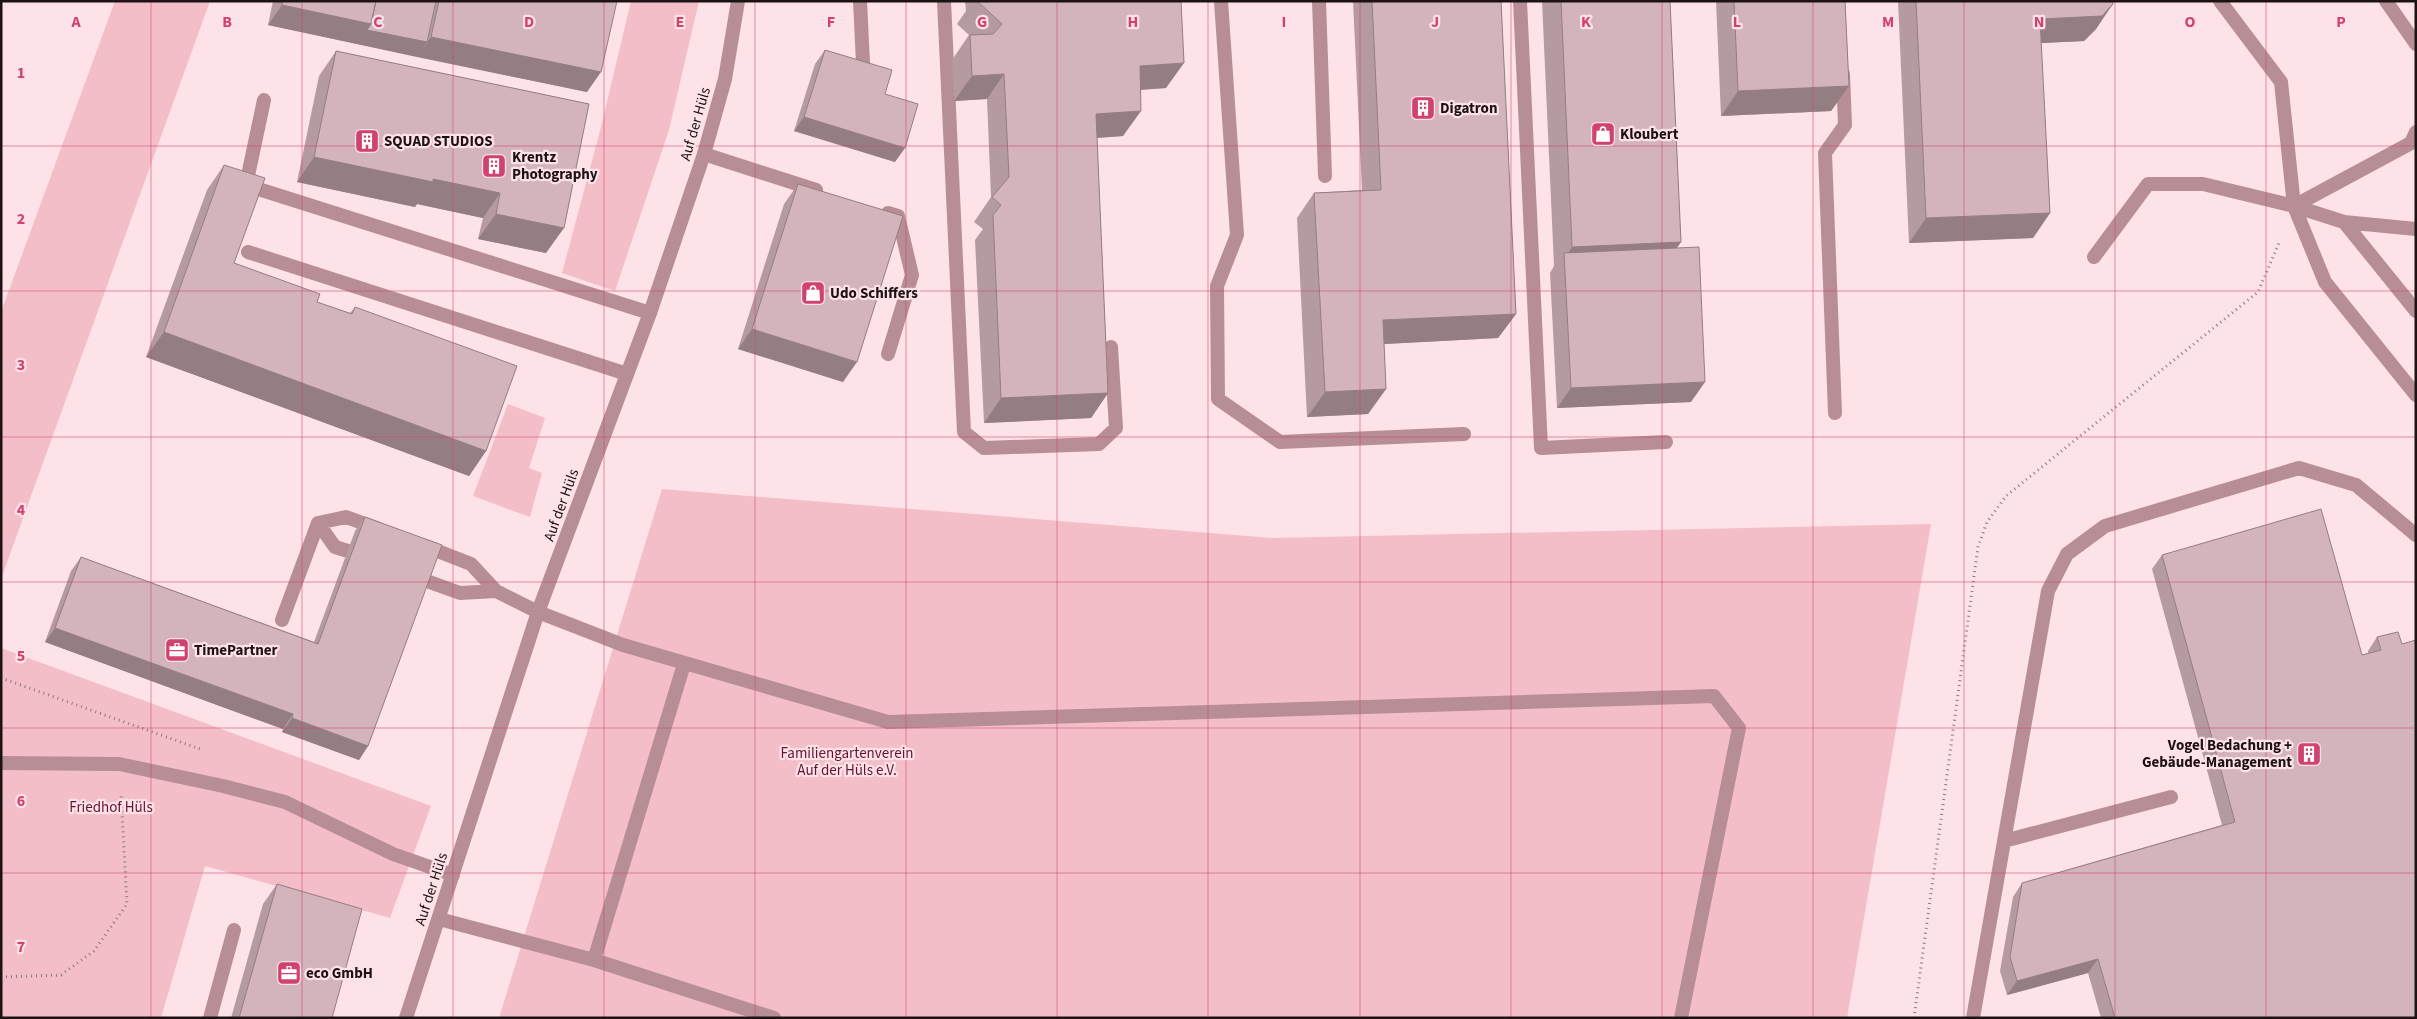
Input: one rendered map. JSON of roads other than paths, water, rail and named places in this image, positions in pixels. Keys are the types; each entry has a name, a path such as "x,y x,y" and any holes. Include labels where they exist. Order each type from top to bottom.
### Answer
{"street":[{"name":"Auf der Hüls","path":"406,1018 538,612 650,313 704,154 725,79 738,1"},
{"path":"860,1 863,63"},
{"path":"944,1 964,432 984,448 1098,444 1116,428 1111,347"},
{"path":"1222,1 1237,235 1216,286 1218,399 1280,442 1464,434"},
{"path":"1319,1 1325,176"},
{"path":"1520,1 1541,448 1666,442"},
{"path":"2220,1 2282,82 2294,206 2325,282 2416,395"},
{"path":"2386,1 2416,44"},
{"path":"1835,413 1825,153 1845,125 1842,58"},
{"path":"264,100 246,185 650,313"},
{"path":"2294,206 2411,143 2416,132"},
{"path":"704,154 834,196"},
{"path":"2094,257 2148,184 2203,184 2294,206 2344,222 2416,230"},
{"path":"871,208 898,216 912,274 888,354"},
{"path":"2344,222 2416,311"},
{"path":"248,252 627,374"},
{"path":"1973,1018 2048,591 2067,554 2105,526 2300,468 2356,485 2416,535"},
{"path":"318,524 346,517 391,534"},
{"path":"318,524 335,547 348,551"},
{"path":"282,620 318,524"},
{"path":"409,540 471,564 496,591 538,612 623,645 888,722 1714,696 1739,728 1682,1018"},
{"path":"424,580 460,593 496,591"},
{"path":"594,960 684,664"},
{"path":"1,763 119,764 223,786 285,802 393,854 452,875"},
{"path":"2004,841 2171,797"},
{"path":"439,919 594,960 774,1018"},
{"path":"210,1018 234,930"}],"place":[{"name":"Digatron","path":"1423,108"},
{"name":"Kloubert","path":"1603,134"},
{"name":"SQUAD STUDIOS","path":"367,141"},
{"name":"Krentz Photography","path":"494,166"},
{"name":"Udo Schiffers","path":"813,293"},
{"name":"TimePartner","path":"177,650"},
{"name":"Vogel Bedachung + Gebäude-Management","path":"2309,754"},
{"name":"eco GmbH","path":"289,973"}],"park label":[{"name":"Familiengartenverein Auf der Hüls e.V.","path":"847,762"},
{"name":"Friedhof Hüls","path":"111,807"}]}
